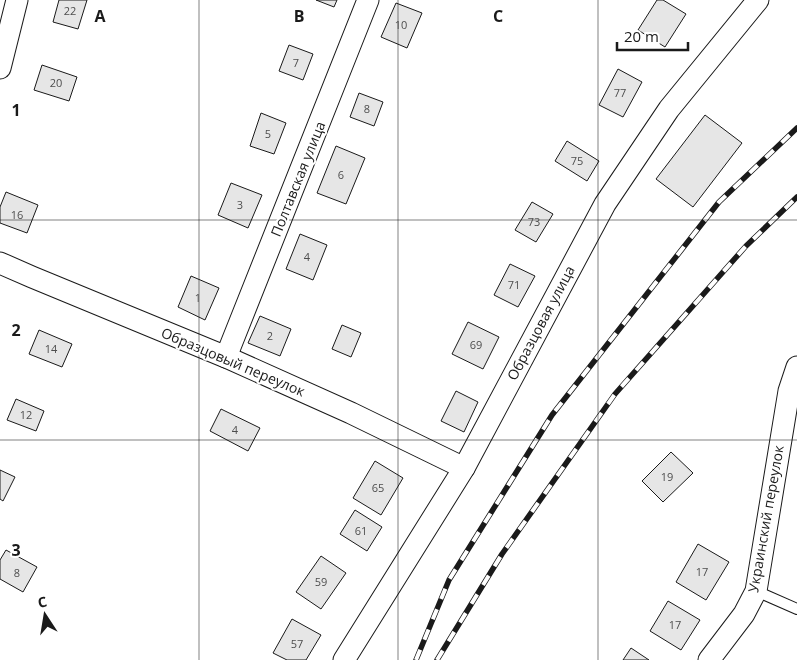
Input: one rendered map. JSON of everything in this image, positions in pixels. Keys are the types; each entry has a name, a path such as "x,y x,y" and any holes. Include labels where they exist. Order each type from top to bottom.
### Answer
{"street":[{"path":"0,68 17,0"},
{"name":"Полтавская улица","path":"226,357 368,0"},
{"name":"Образцовая улица","path":"344,660 464,468 605,204 669,109 758,0"},
{"name":"Образцовый переулок","path":"0,263 226,357 352,413 464,468"},
{"name":"Украинский переулок","path":"709,660 744,614 756,591 789,392 797,367"}],"lane":[{"path":"756,591 797,608"}],"building":[{"path":"59,0 87,0 78,29 53,22"},
{"path":"316,0 337,0 334,7"},
{"path":"657,0 663,0 686,14 665,47 638,30"},
{"path":"396,3 422,13 407,48 381,37"},
{"path":"289,45 313,54 303,80 279,71"},
{"path":"42,65 77,77 69,101 34,90"},
{"path":"618,69 642,82 623,117 599,105"},
{"path":"359,93 383,102 374,126 350,117"},
{"path":"261,113 286,123 274,154 250,146"},
{"path":"705,115 742,143 693,207 656,179"},
{"path":"567,141 599,161 587,181 555,161"},
{"path":"336,146 365,158 346,204 317,193"},
{"path":"231,183 262,195 248,228 218,215"},
{"path":"6,192 38,205 27,233 0,223 0,207"},
{"path":"532,202 553,214 536,242 515,230"},
{"path":"300,234 327,245 313,280 286,269"},
{"path":"510,264 535,276 518,307 494,295"},
{"path":"191,276 219,288 205,320 178,307"},
{"path":"260,316 291,329 280,356 248,343"},
{"path":"468,322 499,337 483,369 452,354"},
{"path":"342,325 361,333 351,357 332,349"},
{"path":"39,330 72,344 62,367 29,354"},
{"path":"456,391 478,402 464,432 441,421"},
{"path":"16,399 44,411 36,431 7,420"},
{"path":"221,409 260,428 248,451 210,431"},
{"path":"671,452 693,473 663,502 642,481"},
{"path":"375,461 403,478 381,515 353,498"},
{"path":"0,470 15,477 3,501 0,499"},
{"path":"355,510 382,527 367,551 340,534"},
{"path":"698,544 729,562 706,600 676,582"},
{"path":"6,550 37,567 23,592 0,579 0,560"},
{"path":"321,556 346,573 321,609 296,592"},
{"path":"668,601 700,620 681,650 650,631"},
{"path":"292,619 321,635 306,660 287,660 273,653"},
{"path":"631,648 649,660 623,660"}],"railway":[{"path":"416,660 449,580 552,415 719,202 797,128"},
{"path":"437,660 502,554 615,394 746,246 797,197"}]}
